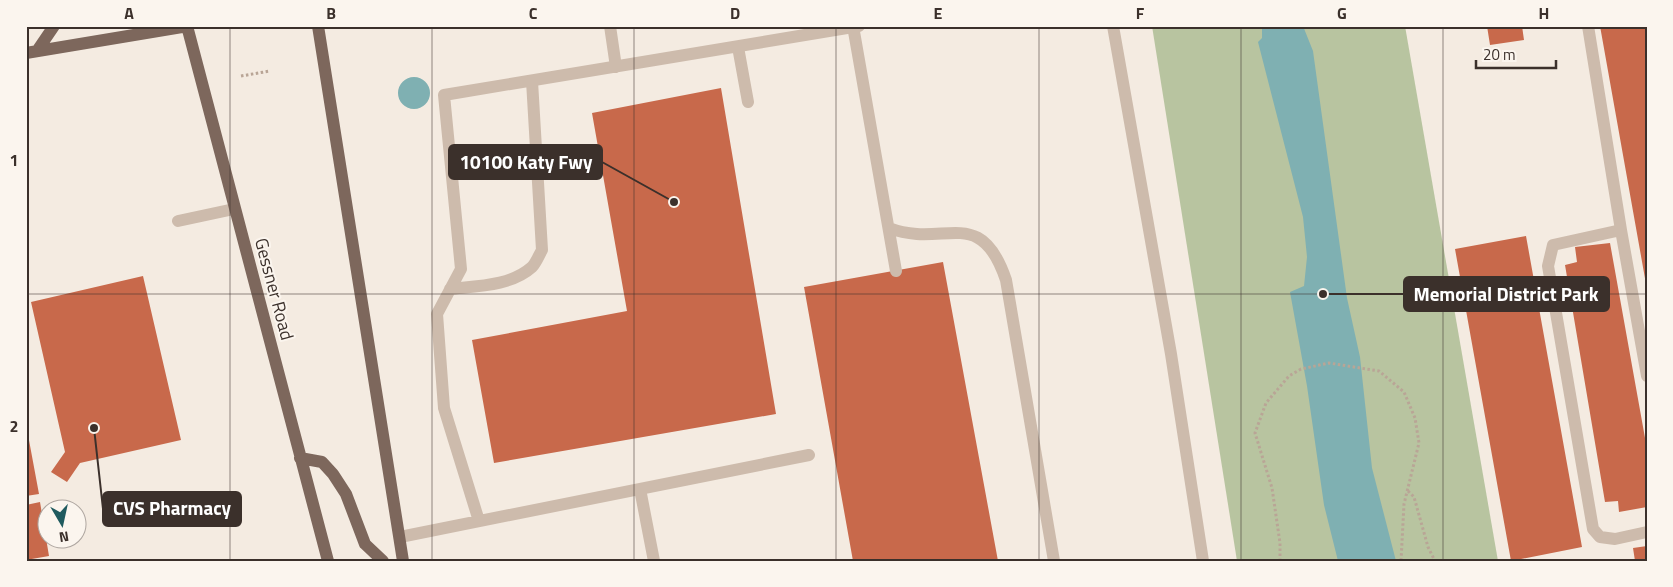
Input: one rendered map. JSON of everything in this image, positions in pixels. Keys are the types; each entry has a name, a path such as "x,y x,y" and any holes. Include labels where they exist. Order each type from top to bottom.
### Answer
{"main road":[{"path":"32,52 54,26"},
{"path":"32,52 188,26"},
{"name":"Gessner Road","path":"188,26 234,209 328,561"},
{"path":"318,26 403,561"},
{"path":"300,458 322,462 334,474 346,494 365,544 383,561"}],"street":[{"path":"610,26 616,67"},
{"path":"480,520 444,408 437,314 461,269 444,94 738,47 855,26 896,271"},
{"path":"1113,26 1171,354 1203,561"},
{"path":"1588,26 1647,376"},
{"path":"738,47 748,102"},
{"path":"450,289 490,284 516,277 533,266 542,250 532,81"},
{"path":"178,221 234,209"},
{"path":"889,228 905,234 919,235 967,232 985,241 998,258 1006,280 1054,561"},
{"path":"1621,230 1553,245 1548,266 1593,529 1600,537 1615,539 1647,532"},
{"path":"400,537 809,455"},
{"path":"640,489 654,561"}],"path":[{"path":"240,76 270,71"},
{"path":"1280,561 1280,543 1272,488 1255,434 1266,403 1289,376 1301,369 1329,363 1378,371 1404,392 1415,418 1419,443 1404,504 1401,561"},
{"path":"1408,491 1414,497 1428,548 1435,561"}],"green space":[{"path":"1152,26 1405,26 1498,561 1237,561"}],"water":[{"path":"1262,26 1303,26 1313,51 1347,298 1360,357 1372,468 1396,561 1338,561 1324,505 1307,386 1290,292 1304,286 1307,257 1303,217 1258,42 1262,38"},
{"path":"414,77 425,82 430,93 425,104 414,109 403,104 398,93 403,82"}],"building":[{"path":"1487,26 1522,26 1524,40 1490,45"},
{"path":"1600,26 1647,26 1647,284 1646,284"},
{"path":"721,88 776,414 494,463 472,340 627,311 592,113"},
{"path":"1526,236 1582,547 1511,561 1455,249"},
{"path":"1610,243 1647,449 1647,507 1619,512 1618,501 1605,502 1565,265 1577,262 1575,247"},
{"path":"943,262 998,561 853,561 804,287"},
{"path":"143,276 181,440 80,463 67,482 51,472 65,452 31,302"},
{"path":"26,424 39,494 26,496"},
{"path":"38,502 38,550 48,550 49,556 26,560 26,505"},
{"path":"1647,546 1647,561 1635,561 1633,548"}],"place":[{"name":"10100 Katy Fwy","path":"674,202"},
{"name":"Memorial District Park","path":"1323,294"},
{"name":"CVS Pharmacy","path":"94,428"}]}
